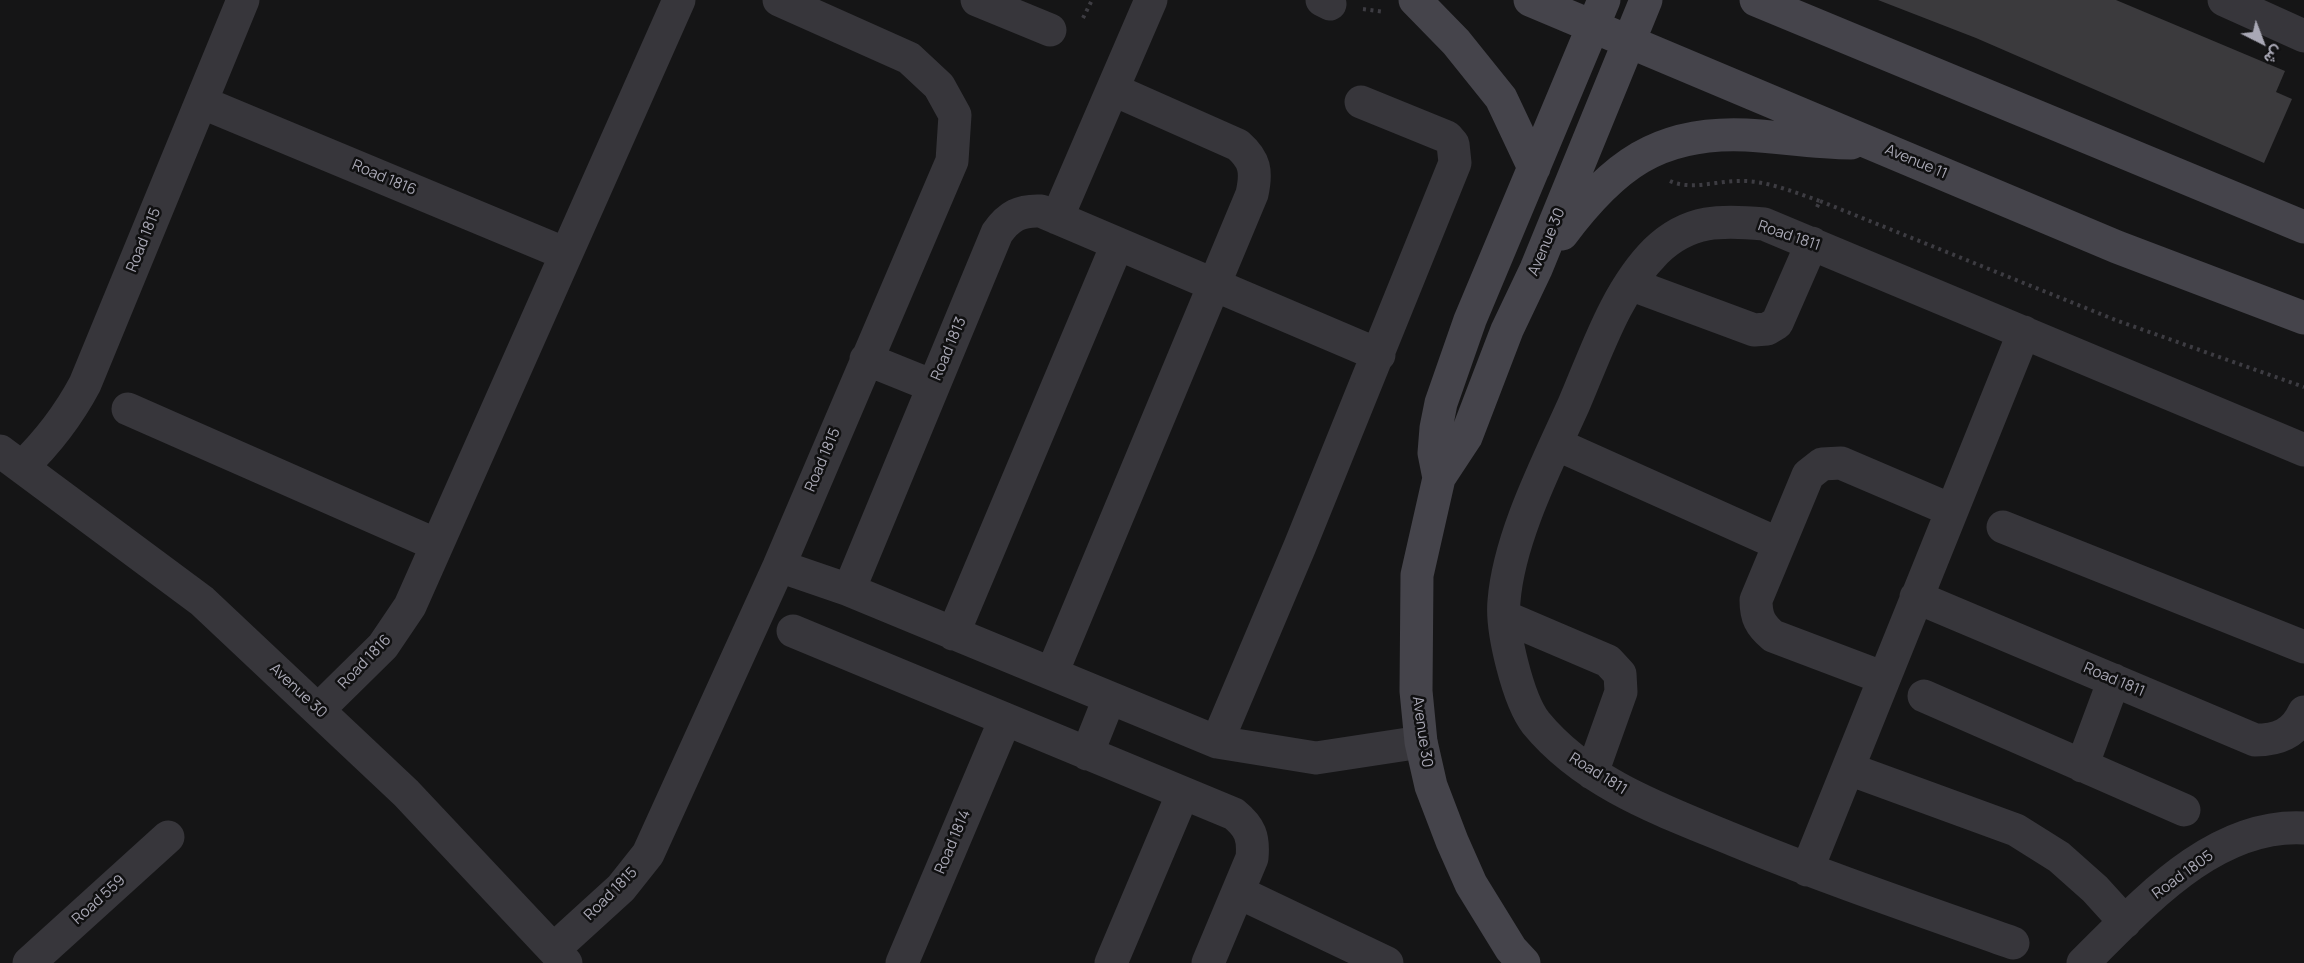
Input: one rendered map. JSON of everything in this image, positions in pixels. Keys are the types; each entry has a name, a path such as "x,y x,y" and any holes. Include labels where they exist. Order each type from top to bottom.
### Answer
{"street":[{"name":"Road 1815","path":"11,459 48,442 69,415 85,384 243,0"},
{"name":"Road 1816","path":"318,710 375,655 398,627 679,0"},
{"path":"977,0 1050,30"},
{"path":"1057,218 1151,0"},
{"path":"1415,0 1456,42 1501,98 1534,168"},
{"name":"Avenue 11","path":"1530,0 1599,13 1629,42 2117,248 2304,318"},
{"name":"Avenue 30","path":"1524,963 1511,949 1471,884 1431,786 1421,742 1416,691 1417,575 1439,478 1466,437 1507,330 1536,269 1646,0"},
{"path":"1756,0 2304,227"},
{"path":"1812,0 1864,45"},
{"path":"2224,0 2304,36"},
{"name":"Road 1815","path":"560,956 648,854 779,566 952,161 955,115 939,86 909,58 794,3"},
{"name":"Avenue 30","path":"1439,478 1434,453 1441,403 1470,320 1599,13"},
{"path":"1052,673 1252,194 1257,175 1252,157 1238,145 1114,90"},
{"name":"Road 1816","path":"201,102 566,254"},
{"path":"1217,742 1379,355 1455,163 1453,144 1439,131 1361,102"},
{"path":"1536,269 1594,194 1623,167 1661,145 1703,136 1746,135 1828,143 1870,143"},
{"name":"Road 1813","path":"849,590 997,233 1005,222 1016,214 1028,211 1041,212 1057,218 1379,355"},
{"name":"Road 1811","path":"2013,943 1807,870 1653,806 1592,773 1561,750 1534,720 1520,695 1503,603 1513,549 1556,444 1608,327 1630,284 1657,250 1689,228 1720,220 1764,224 2304,450"},
{"path":"1630,284 1754,330 1767,329 1777,323 1812,243"},
{"path":"953,634 1117,245"},
{"path":"1807,870 2024,332"},
{"path":"866,359 933,386"},
{"path":"128,409 437,544"},
{"path":"1556,444 1779,544"},
{"name":"Avenue 30","path":"11,459 202,601 406,793 560,956"},
{"path":"1884,678 1773,636 1762,627 1756,614 1756,600 1808,475 1822,464 1841,463 1951,510"},
{"path":"2003,527 2304,647"},
{"path":"779,566 849,590 1217,742 1316,758 1421,742"},
{"name":"Road 1811","path":"1916,597 2255,740 2272,740 2288,734 2300,722 2304,712"},
{"path":"1505,617 1608,661 1620,674 1621,692 1592,773"},
{"path":"793,631 1234,814 1248,825 1254,841 1252,858 1208,963"},
{"path":"2082,766 2114,680"},
{"path":"1924,696 2184,810"},
{"path":"1087,754 1109,699"},
{"name":"Road 1814","path":"902,963 1005,720"},
{"path":"1849,769 2016,830 2059,857 2095,889 2125,922"},
{"path":"1111,963 1183,793"},
{"name":"Road 1805","path":"2083,963 2169,882 2207,854 2250,836 2304,828"},
{"name":"Road 559","path":"29,963 168,837"},
{"path":"1238,892 1387,963"}],"path":[{"path":"1820,201 2118,321 2304,387"}],"building":[{"path":"1878,0 2116,0 2285,71 2276,92 2292,99 2264,163 1976,38"}]}
